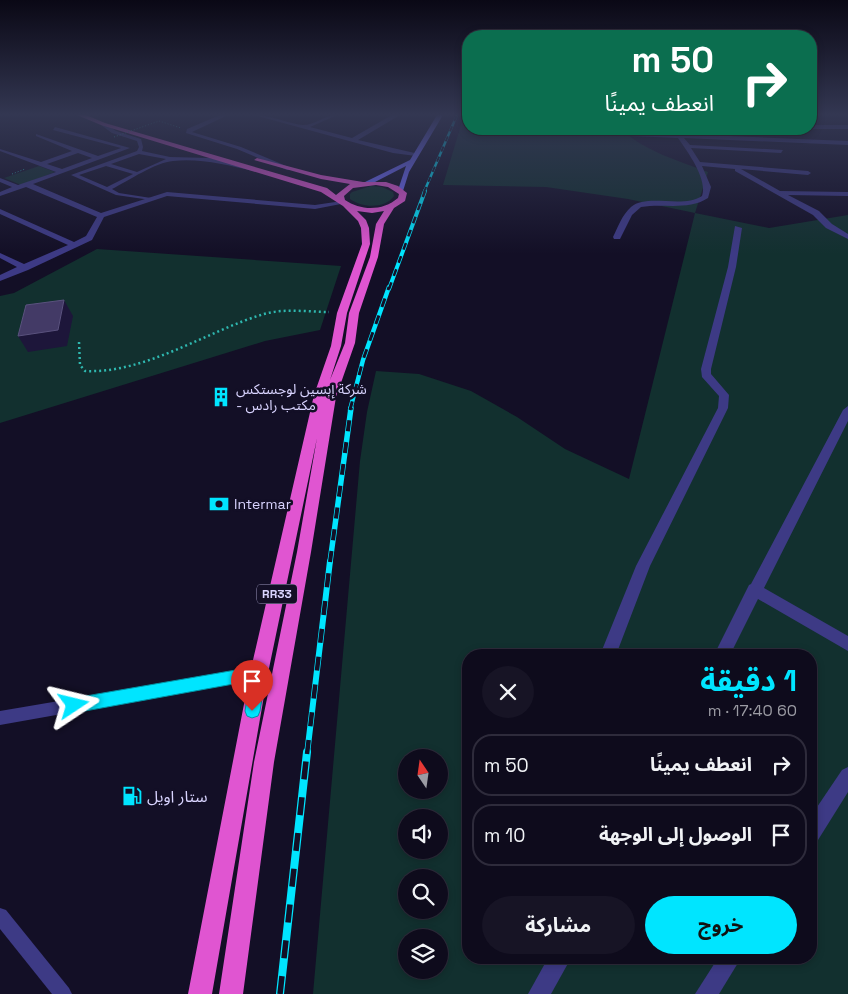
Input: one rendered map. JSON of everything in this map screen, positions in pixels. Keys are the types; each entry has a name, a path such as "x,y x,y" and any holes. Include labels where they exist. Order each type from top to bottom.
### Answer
{"highway":[{"path":"227,161 324,190 343,203 373,210 391,206"},
{"path":"259,161 336,181 390,185 401,190"},
{"path":"343,203 339,198 342,192 351,186 365,183"},
{"name":"RR33","path":"231,994 264,762 304,552 330,397 350,343 354,313 374,257 380,224 391,206 402,199 401,190"},
{"name":"RR33","path":"200,994 259,673 320,394 336,346 342,312 366,244 365,228 362,220 343,203"}],"main road":[{"path":"365,183 378,180 411,161"},
{"name":"RR33","path":"401,190 401,184 412,161"}],"street":[{"path":"34,161 63,172"},
{"path":"41,164 48,161"},
{"path":"0,194 92,161"},
{"path":"271,161 296,172"},
{"path":"617,238 631,212 639,206 684,204 702,199 707,194 708,189 696,161"},
{"path":"698,164 808,173"},
{"path":"733,167 816,214 829,226 848,237"},
{"path":"0,180 19,188"},
{"path":"28,185 101,216"},
{"path":"779,193 848,194"},
{"path":"0,278 89,238 101,216 167,194 315,207 343,203"},
{"path":"0,211 75,245"},
{"path":"610,649 642,566 723,408 724,395 706,375 706,370 732,267 738,228"},
{"path":"0,255 25,268"},
{"path":"725,649 754,589 848,410"},
{"path":"754,589 848,644"},
{"path":"817,824 848,776"},
{"path":"539,994 556,964"},
{"path":"706,994 726,964"}],"lane":[{"path":"113,161 74,175 118,194 149,199"},
{"path":"108,189 163,161"},
{"path":"216,161 256,170"},
{"path":"106,164 139,174"},
{"path":"0,718 259,673"},
{"path":"0,916 63,994"}],"path":[{"path":"9,175 41,164"},
{"path":"79,342 80,365 84,370 100,373 168,351 264,314 282,311 342,312"}],"green space":[{"path":"450,161 680,161 708,172 695,213 628,199 546,187 443,185"},
{"path":"39,166 55,172 21,185 4,178"},
{"path":"371,186 382,187 393,192 394,196 385,203 373,206 361,204 350,199 352,192"},
{"path":"695,213 769,228 848,215 848,994 313,994 360,461 367,412 376,371 419,374 471,391 517,417 565,449 629,479"},
{"path":"97,249 341,266 320,330 265,341 0,423 0,296 14,293"}],"building":[{"path":"64,300 58,330 18,336 26,305"}],"railway":[{"path":"424,192 437,161"},
{"path":"389,289 425,191"},
{"path":"350,410 363,360 389,287"},
{"path":"330,562 351,408"},
{"path":"307,754 330,561"},
{"path":"280,994 307,752"}],"place":[{"name":"شركة إبسين لوجستكس - مكتب رادس","path":"221,397"},
{"name":"Intermar","path":"219,504"},
{"name":"ستار اويل","path":"132,796"}],"route":[{"path":"74,705 259,673 252,711"}]}
